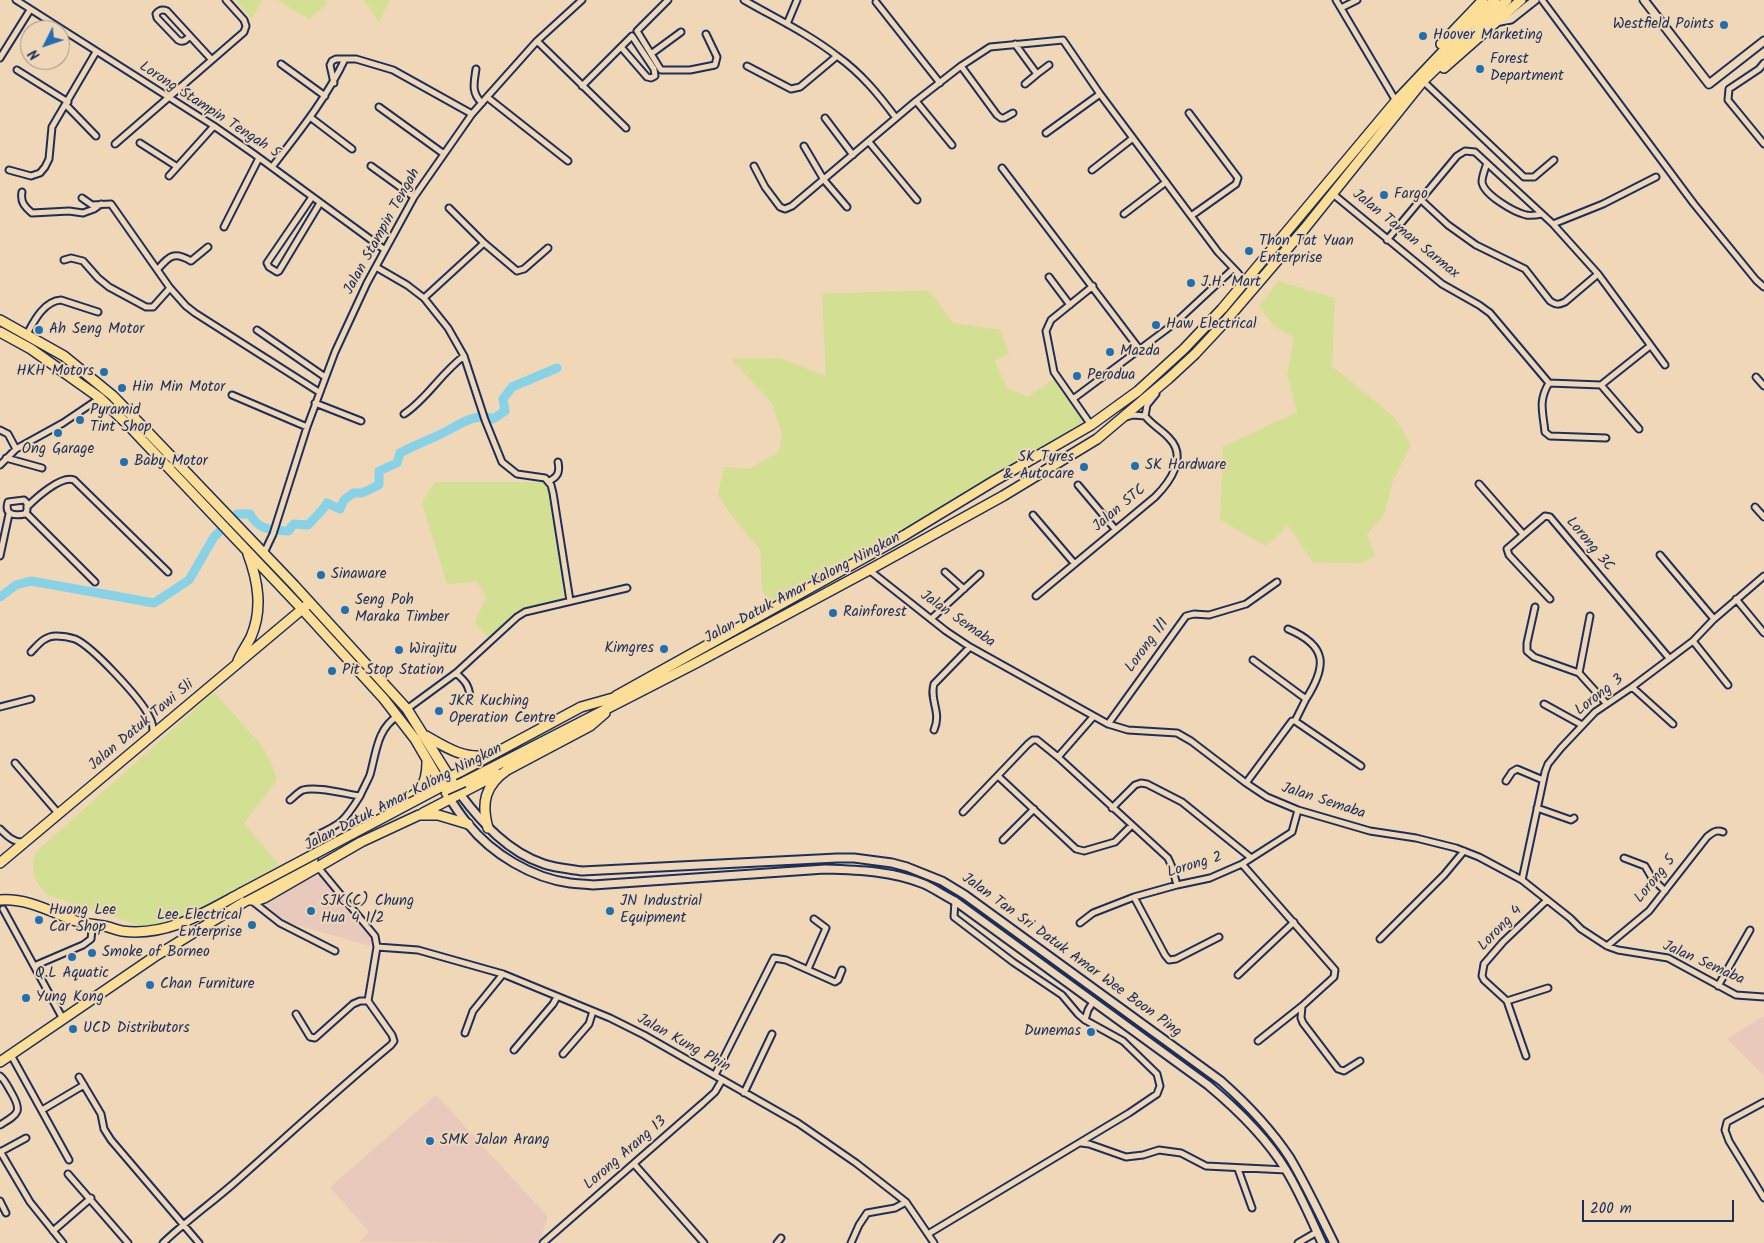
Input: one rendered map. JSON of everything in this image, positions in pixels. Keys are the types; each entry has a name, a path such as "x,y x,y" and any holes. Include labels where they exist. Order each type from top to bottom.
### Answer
{"highway":[{"path":"1422,77 1440,46 1483,0"},
{"name":"Jalan Datuk Amar Kalong Ningkan","path":"615,701 905,535 994,480 1091,425 1138,390 1184,349 1244,283 1396,101 1436,63 1495,0"},
{"name":"Jalan Datuk Amar Kalong Ningkan","path":"1436,63 1507,0"},
{"path":"1422,77 1442,70 1521,0"},
{"name":"Jalan Datuk Amar Kalong Ningkan","path":"0,1062 243,898 404,805 696,663 1003,496 1086,446 1168,379 1223,324 1333,194 1422,77"},
{"path":"0,320 64,356 113,396 310,602 406,709 460,794"},
{"path":"0,332 30,349 100,398 146,442 302,609 398,716 415,738 439,783 450,799"},
{"path":"994,480 1024,466 1030,466 1034,471 1003,496"},
{"path":"237,665 240,655 255,627 259,603 258,584 246,550"},
{"path":"290,597 294,594 294,585"},
{"name":"Jalan Datuk Tawi Sli","path":"0,863 310,602"},
{"path":"615,701 590,726 507,770 362,842 264,898 243,898 250,885 439,783 581,708 615,701"},
{"path":"423,734 450,750 468,756 479,757 496,753"},
{"path":"417,795 425,777 428,761"},
{"path":"488,828 484,810 485,799 495,778 507,770"},
{"path":"419,815 438,815 468,824"},
{"name":"Jalan Datuk Amar Kalong Ningkan","path":"0,900 10,899 34,905 76,921 123,931 150,931 190,921 243,898"},
{"path":"76,921 92,930"}],"main road":[{"path":"1495,22 1511,19 1535,0"},
{"path":"1644,0 1709,84 1764,41"},
{"name":"Jalan Tan Sri Datuk Amar Wee Boon Ping","path":"460,794 488,828 507,844 528,857 545,864 582,871 837,858 892,863 942,881 964,895 1237,1095 1269,1129 1289,1157 1334,1243"},
{"name":"Jalan Tan Sri Datuk Amar Wee Boon Ping","path":"450,799 468,824 483,840 502,855 524,868 569,883 593,885 825,869 863,870 893,874 926,885 955,901 1208,1085 1232,1105 1262,1137 1286,1170 1322,1243"}],"street":[{"name":"Lorong Stampin Tengah 5","path":"16,0 214,126 385,250"},
{"path":"115,144 240,37 246,26 244,20 226,0"},
{"name":"Jalan Stampin Tengah","path":"264,553 278,520 319,392 346,326 414,197 486,97 537,41 582,0"},
{"path":"668,0 637,31 661,70 690,70 712,66 717,62 717,57 706,34"},
{"path":"744,0 787,24 837,56 864,79 896,118"},
{"path":"787,24 797,0"},
{"path":"1336,0 1396,101"},
{"path":"1341,8 1356,0"},
{"path":"1542,0 1694,204 1764,287"},
{"path":"876,2 940,82"},
{"path":"190,36 185,41 178,40 157,18 156,14 162,9 167,10 212,60"},
{"path":"1,56 30,10"},
{"path":"651,54 681,32"},
{"path":"582,86 621,47 632,36 654,69 655,76 647,77 621,47"},
{"path":"754,166 765,187 780,207 792,206 916,101 961,66 993,45 1063,40 1100,94 1218,252 1238,273 1244,283"},
{"path":"537,41 626,128"},
{"path":"1015,44 1037,74"},
{"path":"8,170 31,176 40,173 45,167 49,159 52,127 96,52"},
{"path":"747,66 791,89 800,87 837,56"},
{"path":"334,82 330,65 332,61 336,59 356,59 393,70 472,114"},
{"path":"272,167 325,96 345,60"},
{"path":"281,64 325,96"},
{"path":"1764,64 1729,89 1728,100 1764,144"},
{"path":"1025,84 1049,65"},
{"path":"961,66 1000,118 1013,113"},
{"path":"476,69 473,90 474,95 482,102"},
{"path":"17,70 67,104 96,136"},
{"path":"1422,77 1524,177 1534,177 1554,160"},
{"path":"1046,133 1100,94"},
{"path":"486,97 568,161"},
{"path":"916,101 952,145"},
{"path":"379,107 444,154"},
{"path":"1189,113 1238,178 1236,184 1191,216"},
{"path":"310,117 352,149"},
{"path":"825,118 853,155"},
{"path":"169,176 214,126"},
{"path":"1092,170 1133,138"},
{"path":"869,142 917,200"},
{"path":"140,143 176,166"},
{"path":"804,146 824,180 847,207"},
{"path":"1387,240 1460,153 1470,150 1475,152 1553,224 1598,274 1665,365"},
{"path":"224,227 259,158"},
{"path":"1487,163 1482,182 1488,192 1504,204 1528,216 1542,214"},
{"path":"371,166 414,197"},
{"path":"1002,168 1140,350"},
{"path":"1553,224 1603,204 1656,177"},
{"path":"1124,214 1166,182"},
{"path":"22,192 21,198 24,206 32,213 68,211 83,213 102,204"},
{"name":"Jalan Taman Sarmax","path":"1333,194 1442,284 1490,313 1550,383"},
{"path":"312,197 267,263 269,267 277,272 279,271 320,203"},
{"path":"82,198 92,205 111,204 170,288 194,313 319,392"},
{"path":"1420,199 1448,225 1476,245 1525,269 1555,305 1565,302 1598,274"},
{"path":"449,208 484,243 514,269 520,271 548,248"},
{"path":"424,298 484,243"},
{"path":"158,269 169,257 176,255 186,257 191,261 208,247"},
{"path":"64,260 71,258 83,261 109,287 146,307 153,307 170,288"},
{"path":"376,267 407,285 424,298 448,328 464,356 485,420 499,455 507,468 517,474 545,478 549,481 553,493 570,602"},
{"path":"1073,399 1175,323 1233,268"},
{"path":"1238,273 1252,273"},
{"path":"1049,276 1070,305"},
{"path":"1091,425 1054,372 1046,331 1051,320 1092,286"},
{"path":"26,334 40,312 56,300 98,312"},
{"path":"257,330 325,377"},
{"path":"1606,438 1550,436 1545,432 1543,393 1550,383 1601,385 1650,346"},
{"path":"404,414 423,398 450,366 464,356"},
{"path":"1756,377 1764,386"},
{"path":"1115,423 1133,415 1145,416 1147,405 1168,379"},
{"path":"1601,385 1639,429"},
{"path":"232,395 307,427"},
{"path":"0,465 16,450 63,423 100,398"},
{"path":"315,404 361,421"},
{"name":"Jalan STC","path":"1036,596 1165,486 1172,476 1177,463 1176,451 1172,441 1145,416"},
{"path":"0,430 8,434 16,450"},
{"path":"6,458 42,468"},
{"path":"549,481 557,476 559,472 558,462"},
{"path":"9,514 22,515 37,497 64,480 74,480 168,572"},
{"path":"1479,484 1523,534"},
{"path":"1078,485 1116,529"},
{"path":"0,502 7,504 37,497"},
{"path":"24,500 27,503 26,510"},
{"path":"0,556 9,514 7,504"},
{"path":"1755,506 1764,517"},
{"path":"26,510 95,582"},
{"path":"1033,515 1074,563"},
{"name":"Lorong 3C","path":"1550,599 1509,555 1507,550 1545,516 1550,517 1669,658"},
{"path":"1660,555 1714,619"},
{"name":"Jalan Semaba","path":"869,570 970,647 1108,724 1128,730 1177,733 1191,741 1267,797 1298,810 1370,831 1416,838 1479,856 1522,880 1581,929 1607,946 1618,950 1668,958 1736,995 1764,997"},
{"path":"945,572 964,589"},
{"path":"931,619 980,574"},
{"name":"Lorong 3","path":"1522,880 1548,764 1582,725 1606,703 1632,687 1693,641 1714,619 1764,576"},
{"name":"Lorong 1/1","path":"1108,724 1186,616 1209,614 1246,604 1276,582"},
{"path":"406,709 456,674 517,617 525,612 627,588"},
{"path":"1736,599 1764,632"},
{"path":"1535,607 1527,651 1534,657 1579,672 1606,703"},
{"path":"1579,672 1590,616"},
{"path":"1246,783 1292,721 1295,721 1317,682 1321,669 1321,660 1312,643 1303,635 1288,628"},
{"path":"31,652 44,639 54,636 73,638 80,642 115,673 149,714 153,725 153,735"},
{"path":"1693,641 1728,685"},
{"path":"934,730 938,712 932,691 934,684 970,647"},
{"path":"1253,660 1306,699"},
{"path":"456,674 466,681 470,687 470,697"},
{"path":"1632,687 1673,724"},
{"path":"0,707 31,699"},
{"path":"1544,704 1582,725"},
{"path":"313,837 336,826 346,818 360,796 370,774 382,731 389,722 398,716"},
{"path":"1058,757 1093,716"},
{"path":"1295,721 1361,766"},
{"path":"963,812 1033,740 1042,744 1058,757 1168,858 1177,885"},
{"path":"15,763 58,813"},
{"path":"1506,781 1517,768 1543,780"},
{"path":"998,776 1076,849 1084,851 1115,842 1132,825"},
{"path":"1112,808 1135,785 1147,784 1182,802 1250,857"},
{"path":"290,800 306,790 323,790 360,796"},
{"path":"1537,808 1570,820 1574,818"},
{"path":"1003,840 1034,809"},
{"name":"Lorong 2","path":"1080,924 1092,913 1134,897 1210,878 1242,864 1250,857 1292,832 1298,810"},
{"path":"0,829 10,839 19,842 26,841"},
{"name":"Lorong 5","path":"1607,946 1649,911 1707,837 1714,831 1719,830 1723,832"},
{"path":"1380,939 1444,875 1464,851"},
{"path":"1624,858 1645,866 1652,878 1665,891"},
{"path":"1242,864 1294,922 1336,973 1302,1006 1258,1041"},
{"path":"163,1243 183,1224 231,1186 394,1041 392,1034 368,1001 377,947 375,936 317,866"},
{"path":"1134,897 1169,960 1176,959 1220,937"},
{"path":"243,898 280,923 334,951"},
{"name":"Lorong 4","path":"1526,1056 1507,1001 1482,976 1484,964 1503,942 1547,900"},
{"path":"928,1234 1081,1143 1157,1094 1160,1086 1157,1074 1123,1041 1086,1020 1078,1014 1062,995 1013,962 954,918 955,901"},
{"path":"3,909 63,1019"},
{"path":"808,969 826,928 814,919"},
{"path":"1238,975 1294,922"},
{"path":"34,966 83,945 91,939 92,930"},
{"path":"1718,986 1750,930"},
{"name":"Jalan Kung Phin","path":"377,947 418,950 503,974 610,1018 644,1035 798,1123 841,1152 906,1202 934,1243"},
{"path":"714,1075 774,958 786,960 835,982 838,980 842,970"},
{"path":"465,1033 473,1011 503,974"},
{"path":"1507,1001 1548,988"},
{"path":"514,1050 557,997"},
{"path":"296,1014 310,1037 314,1038 353,1004 360,1001 368,1001"},
{"path":"1086,1020 1088,1010 1093,1002"},
{"path":"1302,1006 1301,1018 1303,1023 1338,1069 1344,1071 1360,1061"},
{"path":"563,1054 589,1024 593,1011"},
{"path":"744,1092 772,1034"},
{"path":"11,1055 69,1160"},
{"path":"0,1076 18,1104 18,1111 15,1116 0,1125"},
{"path":"79,1077 101,1114 104,1130 111,1140 200,1243"},
{"name":"Lorong Arang 13","path":"543,1243 715,1092 722,1080"},
{"path":"42,1110 84,1085"},
{"path":"1764,1102 1727,1122 1726,1130 1729,1141 1764,1198"},
{"path":"26,1138 0,1152 30,1202 63,1243"},
{"path":"1081,1143 1126,1156 1143,1155 1159,1150 1181,1153 1206,1166 1286,1170"},
{"path":"634,1164 704,1243"},
{"path":"1238,1169 1252,1208"},
{"path":"68,1174 128,1243"},
{"path":"53,1231 90,1198"},
{"path":"0,1201 6,1213"},
{"path":"851,1243 859,1225 867,1214 895,1208 906,1202"},
{"path":"1298,1243 1317,1232"},
{"path":"777,1243 781,1238"}],"shaded area":[{"name":"SJK(C) Chung Hua 4 1/2","path":"315,871 372,937 370,946 286,922 261,900"},
{"path":"1764,1016 1764,1076 1727,1039"},
{"name":"SMK Jalan Arang","path":"436,1095 548,1217 541,1238 536,1243 359,1242 369,1232 330,1187"}],"green space":[{"path":"235,0 262,0 252,19"},
{"path":"277,0 324,0 327,4 309,19"},
{"path":"364,0 390,0 379,22"},
{"path":"1278,281 1335,298 1332,366 1395,418 1411,445 1393,481 1384,515 1367,534 1375,556 1361,563 1313,562 1288,525 1266,546 1220,520 1223,447 1297,412 1287,375 1294,338 1274,326 1259,307"},
{"path":"929,290 953,323 1001,330 1009,354 995,361 1007,388 1028,397 1054,379 1085,421 1045,450 772,601 762,591 760,550 729,512 718,495 724,467 749,469 779,452 782,434 772,403 731,359 780,358 826,376 822,294"},
{"path":"435,482 542,482 550,492 564,598 522,610 487,637 475,622 486,597 477,582 447,584 422,503"},
{"path":"214,692 262,746 272,764 277,780 244,823 279,865 194,912 157,925 138,925 48,895 34,876 33,865 36,852"}],"waterway":[{"path":"0,597 16,585 31,581 154,603 189,580 214,537 237,514 250,514 261,526 271,529 288,531 294,524 308,525 327,503 340,509 344,500 353,493 362,493 379,485 379,471 397,463 400,453 467,420 480,417 493,419 505,411 503,399 512,387 557,368"}],"place":[{"name":"Westfield Points","path":"1724,25"},
{"name":"Hoover Marketing","path":"1423,36"},
{"name":"Forest Department","path":"1480,69"},
{"name":"Fargo","path":"1384,195"},
{"name":"Thon Tat Yuan Enterprise","path":"1249,251"},
{"name":"J.H. Mart","path":"1191,283"},
{"name":"Haw Electrical","path":"1156,325"},
{"name":"Ah Seng Motor","path":"39,330"},
{"name":"Mazda","path":"1110,352"},
{"name":"HKH Motors","path":"104,372"},
{"name":"Perodua","path":"1077,376"},
{"name":"Hin Min Motor","path":"122,388"},
{"name":"Pyramid Tint Shop","path":"80,420"},
{"name":"Ong Garage","path":"58,433"},
{"name":"Baby Motor","path":"124,462"},
{"name":"SK Hardware","path":"1135,466"},
{"name":"SK Tyres & Autocare","path":"1084,467"},
{"name":"Sinaware","path":"321,575"},
{"name":"Seng Poh Maraka Timber","path":"345,610"},
{"name":"Rainforest","path":"833,613"},
{"name":"Kimgres","path":"664,649"},
{"name":"Wirajitu","path":"399,650"},
{"name":"Pit Stop Station","path":"332,671"},
{"name":"JKR Kuching Operation Centre","path":"439,711"},
{"name":"SJK(C) Chung Hua 4 1/2","path":"311,911"},
{"name":"JN Industrial Equipment","path":"610,911"},
{"name":"Huong Lee Car Shop","path":"39,920"},
{"name":"Lee Electrical Enterprise","path":"252,925"},
{"name":"Smoke of Borneo","path":"92,953"},
{"name":"Q.L Aquatic","path":"72,957"},
{"name":"Chan Furniture","path":"150,985"},
{"name":"Yung Kong","path":"26,998"},
{"name":"UCD Distributors","path":"73,1029"},
{"name":"Dunemas","path":"1091,1032"},
{"name":"SMK Jalan Arang","path":"430,1141"}]}
